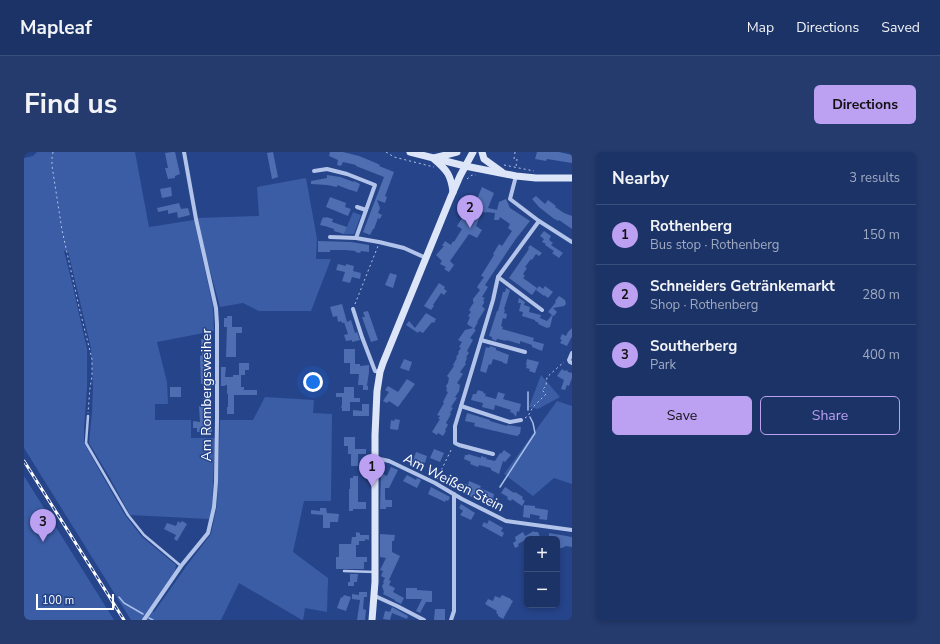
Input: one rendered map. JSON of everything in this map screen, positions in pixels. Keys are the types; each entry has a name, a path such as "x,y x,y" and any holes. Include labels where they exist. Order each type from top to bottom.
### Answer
{"street":[{"name":"Am Rombergsweiher","path":"144,620 182,566 208,533 214,507 218,391 216,308 196,219 184,152"},
{"path":"410,152 465,166 516,176 536,178 572,178"},
{"path":"432,158 457,152"},
{"path":"372,620 375,572 375,458 377,391 380,372 453,193 473,152"},
{"path":"482,152 484,159 505,174"},
{"path":"432,158 449,174 452,182 453,193"},
{"path":"314,171 327,169 347,174 375,185 356,238"},
{"path":"516,176 510,199 539,221 572,242"},
{"path":"356,207 366,210"},
{"path":"492,454 455,443 455,426 498,277 539,221"},
{"path":"330,237 356,238 379,242 404,248 426,258"},
{"path":"498,277 542,310"},
{"path":"353,308 375,371 380,372"},
{"path":"481,340 524,352"},
{"path":"570,362 572,353"},
{"path":"461,406 510,422 521,420"},
{"name":"Am Weißen Stein","path":"375,458 389,462 435,483 506,521 572,530"},
{"path":"452,620 454,611 454,494"},
{"path":"374,596 424,620"}],"lane":[{"path":"88,416 86,443 128,515 144,535 182,566"},
{"path":"344,571 375,572"}],"path":[{"path":"53,152 53,175 62,230 92,360 88,416"},
{"path":"386,152 394,157 438,168"},
{"path":"515,152 514,159 517,159 516,168"},
{"path":"353,308 379,242"},
{"path":"521,420 528,416 533,407 546,394 542,390 546,386 547,378 561,365 570,362"},
{"path":"435,483 450,450 455,443"}],"shaded area":[{"path":"37,152 135,152 149,227 194,220 213,307 214,331 157,342 167,382 168,404 155,404 155,420 191,420 191,438 215,438 212,507 209,519 130,515 89,443 93,387 91,348 68,251 64,251 87,349 87,388 84,443 125,515 142,537 176,565 175,571 149,610 154,612 211,534 217,505 220,420 253,420 265,397 314,400 313,413 332,414 331,501 304,501 293,552 328,578 327,612 305,608 302,620 239,583 221,620 131,620 24,448 24,158 33,156"},
{"path":"306,178 317,239 316,259 331,259 311,311 259,311 243,303 220,307 205,252 198,218 259,216 257,187"},
{"path":"353,212 361,215 354,234 344,234"},
{"path":"541,375 560,397 538,409 529,407"},
{"path":"557,401 572,406 572,484 554,478 533,496 504,474"},
{"path":"24,476 114,620 24,620"}],"building":[{"path":"175,152 180,174 175,176 175,178 168,179 165,168 168,168 165,153"},
{"path":"273,152 278,177 272,179 267,153"},
{"path":"330,152 343,152 359,156 394,172 385,196 387,197 385,203 377,200 380,208 378,213 382,215 380,219 378,218 370,235 363,232 384,177 356,165 343,162 341,166 337,165 338,160 329,156"},
{"path":"537,152 559,152 572,155 572,163 547,159 546,161 535,159"},
{"path":"327,175 340,177 360,184 357,192 337,185 337,187 311,184 311,181 327,178"},
{"path":"171,187 172,196 162,198 160,189"},
{"path":"482,187 494,193 488,208 497,210 499,202 506,199 510,208 530,221 515,240 485,285 488,287 482,297 485,298 482,306 485,309 474,329 476,330 470,338 473,340 467,351 469,353 466,357 466,364 460,372 463,374 457,383 460,385 459,391 455,397 457,398 451,407 453,408 446,423 448,425 445,430 446,431 443,436 438,433 437,435 432,432 440,419 438,419 440,416 437,415 448,392 446,391 449,378 447,376 454,366 456,357 461,348 459,347 462,342 458,340 465,330 473,328 467,324 470,317 468,316 471,312 469,310 474,302 473,299 480,290 477,287 484,277 481,276 499,244 502,246 512,231 508,228 510,224 500,217 499,220 494,220 495,213 486,213 482,211 476,226 482,230 477,238 469,234 450,261 454,265 449,272 444,269 446,267 440,264 442,261 436,255 444,246 442,246 445,241 451,245 453,241 454,242 462,229 457,226 469,204 469,199 477,199"},
{"path":"536,196 545,204 548,200 564,213 572,216 572,229 559,220 558,221 553,218 539,207 532,199"},
{"path":"330,197 346,203 345,207 351,209 348,216 326,207"},
{"path":"179,203 181,209 188,208 190,215 178,218 177,212 168,214 168,210 158,212 157,208"},
{"path":"323,217 333,219 332,222 347,227 344,234 320,225"},
{"path":"544,231 551,236 549,240 553,243 551,245 563,253 559,258 552,253 554,251 542,242 544,239 540,236"},
{"path":"318,241 351,242 369,245 369,252 361,251 360,253 355,252 356,251 330,250 330,252 318,252"},
{"path":"530,245 542,253 539,256 536,254 532,260 531,259 525,267 527,268 523,274 525,276 523,278 537,288 532,295 509,278 529,249 528,248"},
{"path":"338,264 354,266 353,271 361,273 360,279 352,277 350,283 342,281 345,272 336,270"},
{"path":"390,273 397,275 393,288 385,285"},
{"path":"439,283 445,287 444,289 447,291 444,295 441,293 431,310 424,306"},
{"path":"539,286 543,289 545,286 553,292 548,298 536,290"},
{"path":"506,288 510,290 504,309 504,313 507,314 506,319 503,318 501,326 503,327 502,329 534,338 533,341 544,344 542,351 532,347 532,345 520,341 520,344 498,339 496,341 489,336 503,292 505,292"},
{"path":"559,296 565,300 566,304 564,306 553,308 557,312 554,316 553,315 550,327 547,328 538,324 539,323 535,320 522,316 523,312 519,311 521,303 518,303 519,298 525,302 524,305 530,307 529,312 541,315 540,318 547,321 552,315 548,312"},
{"path":"342,304 347,322 351,320 355,333 357,332 360,340 352,342 352,340 346,341 344,335 348,334 344,322 338,322 337,316 333,317 330,307"},
{"path":"368,311 378,340 371,342 362,317 365,317 363,312"},
{"path":"426,313 436,319 434,323 432,322 423,333 419,331 418,333 406,325 409,321 415,328"},
{"path":"227,316 232,316 232,327 242,327 242,333 236,333 236,357 226,357 227,327 224,327 224,318 227,318"},
{"path":"572,328 572,337 567,346 560,343 562,340 560,339 562,334 566,336"},
{"path":"201,339 211,339 212,348 210,348 211,355 209,355 211,392 207,392 207,384 201,384"},
{"path":"490,346 509,355 507,364 493,359 491,365 489,364 486,373 480,371 486,347 489,348"},
{"path":"344,349 355,349 355,364 360,364 360,366 369,365 366,385 368,386 368,390 363,390 363,385 358,385 359,374 350,374 350,363 344,363"},
{"path":"404,359 412,362 409,371 400,368"},
{"path":"527,359 539,362 535,373 526,368"},
{"path":"239,363 249,363 249,370 245,370 245,375 241,375 241,387 244,387 244,390 257,390 257,395 234,395 234,414 227,414 227,385 221,386 221,367 226,367 225,377 233,377 233,375 239,375"},
{"path":"562,369 572,373 569,386 567,385 565,390 561,389 564,380 557,376"},
{"path":"407,379 415,384 398,407 389,401 387,403 383,401 389,392 385,390 388,386 398,392"},
{"path":"170,387 181,387 181,397 170,397"},
{"path":"344,387 354,387 354,398 360,398 360,402 350,402 350,411 342,411 342,397 336,397 336,393 344,393"},
{"path":"478,390 484,392 483,393 486,394 485,396 496,399 498,392 505,394 503,399 521,404 519,412 517,411 516,417 510,412 511,410 495,405 494,410 482,407 483,403 471,400 473,394 476,394"},
{"path":"204,393 210,393 210,406 212,406 212,432 197,432 197,428 193,428 193,421 200,422 199,406 203,406"},
{"path":"362,404 369,404 369,416 353,416 353,410 362,411"},
{"path":"467,413 507,426 521,427 520,434 518,436 512,435 474,426 475,423 465,421"},
{"path":"395,419 400,420 398,430 390,429 391,420 394,421"},
{"path":"344,437 355,437 355,449 366,449 366,454 358,454 358,466 351,466 351,454 348,454 348,446 344,446"},
{"path":"434,449 444,453 440,462 430,458"},
{"path":"504,450 511,455 505,462 503,461 499,474 491,470 491,468 479,465 478,467 470,464 471,462 464,459 465,455 468,454 481,458 481,456 495,461"},
{"path":"416,452 427,456 425,463 423,462 421,467 412,464"},
{"path":"391,467 398,470 389,488 385,488 385,499 392,500 392,507 380,509 381,473 387,476"},
{"path":"407,475 416,480 417,478 421,480 417,488 403,481"},
{"path":"353,476 358,476 358,502 366,502 366,509 353,509 353,511 349,511 350,478 353,478"},
{"path":"469,481 494,494 493,499 502,504 500,509 491,504 492,502 489,501 486,496 483,498 475,495 474,498 461,492 465,484 468,485"},
{"path":"431,487 450,497 448,501 446,500 445,502 428,494"},
{"path":"505,487 523,497 522,499 525,501 522,506 512,499 511,501 507,499 508,497 501,493"},
{"path":"461,504 475,513 471,520 460,515 463,511 459,508"},
{"path":"524,505 535,506 535,508 548,510 547,520 539,519 540,516 530,514 530,518 523,517"},
{"path":"320,508 326,508 327,513 339,514 338,522 330,522 330,528 323,528 323,515 311,514 311,510 320,511"},
{"path":"489,520 503,528 501,531 504,533 502,537 482,526 484,522 487,524"},
{"path":"178,521 180,523 182,521 187,524 177,541 174,539 176,535 164,529 167,523 176,526"},
{"path":"534,531 538,532 540,536 525,536"},
{"path":"356,532 360,533 360,535 369,535 369,540 365,539 365,541 359,541 359,545 356,545 356,557 367,557 367,562 364,562 364,569 336,569 336,557 339,557 339,544 351,544 352,537 356,537"},
{"path":"523,532 525,536 524,541 518,544 519,546 515,548 513,543 516,541 515,537"},
{"path":"549,533 572,537 572,547 566,546 560,548 560,536 549,536"},
{"path":"380,534 395,535 394,541 392,541 392,552 400,556 389,580 391,581 389,585 395,588 393,592 404,598 401,604 383,594 384,592 382,586 385,578 381,576 383,571 380,570 386,558 380,557"},
{"path":"350,574 358,574 357,582 354,582 354,586 348,586 348,582 350,582"},
{"path":"406,588 417,588 417,590 432,591 432,602 426,602 420,613 416,611 422,599 406,599"},
{"path":"359,592 367,592 367,597 364,597 363,609 366,610 365,620 357,620 360,600 352,599 352,594 359,595"},
{"path":"344,595 351,597 346,611 337,608 341,597 342,598"},
{"path":"502,595 513,601 503,619 498,616 496,613 497,611 485,604 488,599 493,601 495,596 500,598"},
{"path":"392,607 408,616 407,619 392,613 390,620 383,619 385,611 390,612"},
{"path":"435,609 445,609 445,620 434,620"}],"waterway":[{"path":"528,392 528,410"},
{"path":"500,487 535,433 530,417"},
{"path":"119,597 124,603 143,614"},
{"path":"149,618 153,620"}],"railway":[{"path":"24,461 124,620"}],"place":[{"name":"Schneiders Getränkemarkt","path":"470,228"},
{"name":"Rothenberg","path":"372,487"},
{"name":"Southerberg","path":"43,542"}]}
